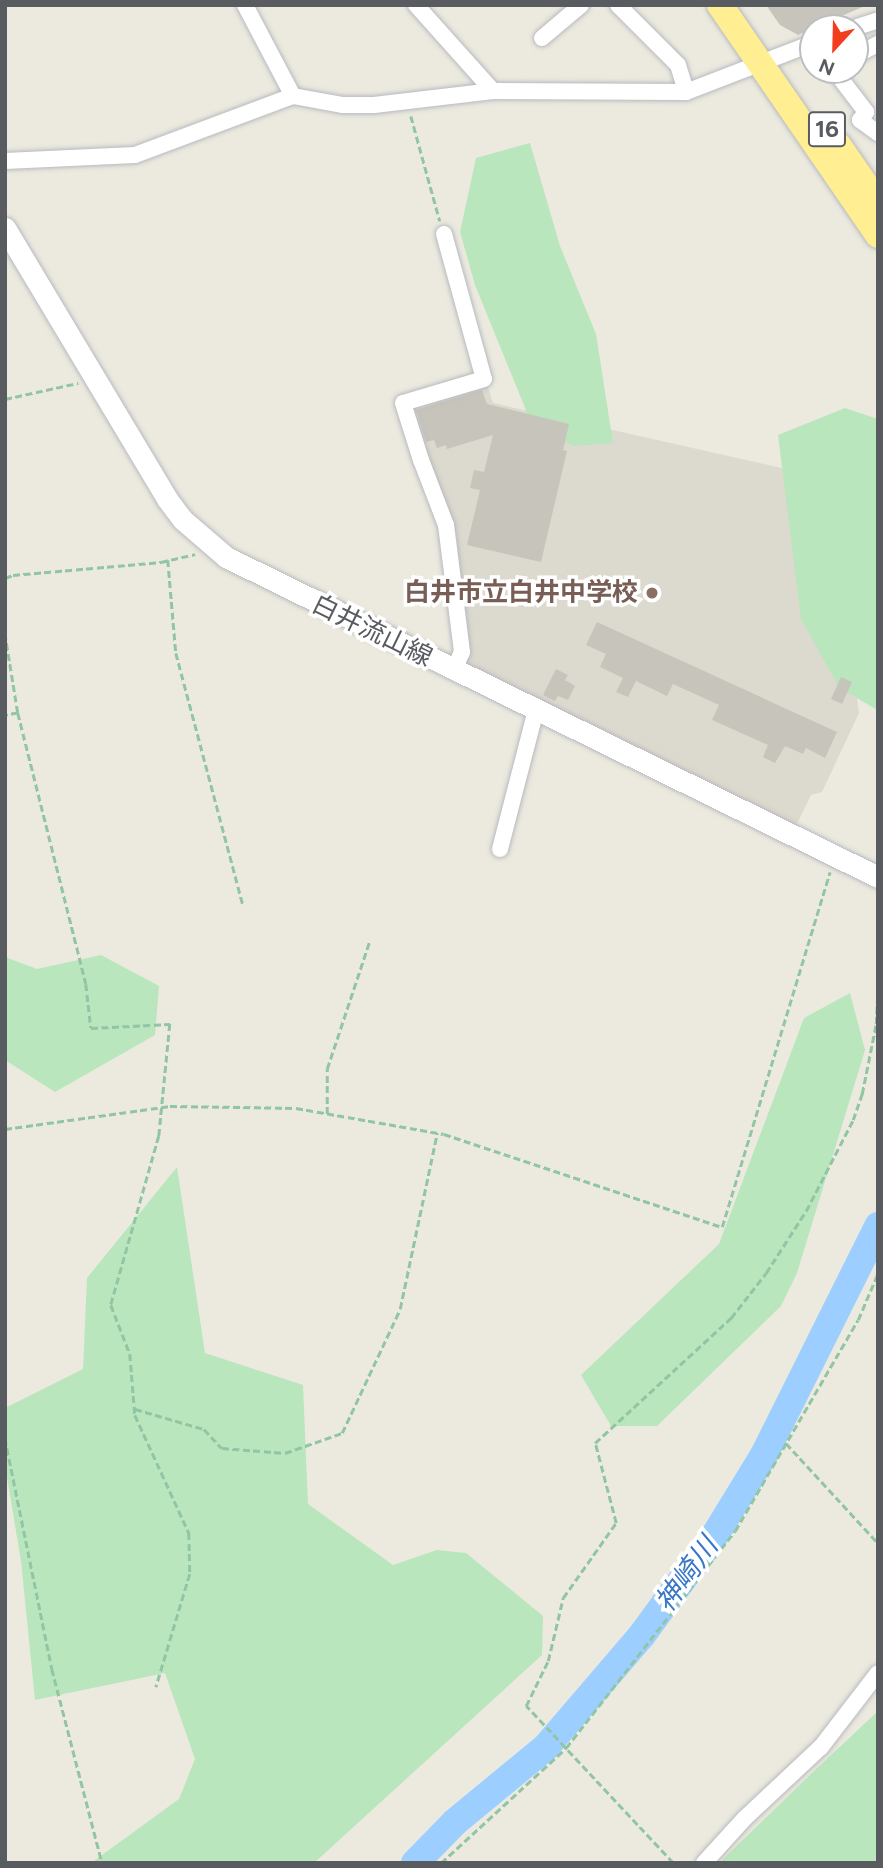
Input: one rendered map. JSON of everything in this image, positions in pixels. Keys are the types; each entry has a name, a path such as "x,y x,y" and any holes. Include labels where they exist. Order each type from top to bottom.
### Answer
{"highway":[{"name":"16","path":"720,5 769,60 878,203"},
{"name":"16","path":"742,5 769,60 878,235"}],"main road":[{"name":"白井流山線","path":"5,228 167,499 183,520 216,549 252,572 878,877"}],"street":[{"path":"245,5 293,96"},
{"path":"416,5 493,91"},
{"path":"542,38 581,5"},
{"path":"618,5 678,65 686,92"},
{"path":"5,161 135,155 293,96 343,105 493,91 686,92 799,48"},
{"path":"845,84 866,112 860,120 878,133"},
{"path":"443,234 484,379 403,402 421,460 446,525 462,652 453,671"},
{"path":"500,849 536,710"},
{"path":"704,1863 745,1818 821,1747 878,1672"}],"path":[{"path":"409,100 416,144 443,234"},
{"path":"5,399 95,380"},
{"path":"5,578 13,575 168,560 216,549"},
{"path":"168,560 176,653 243,905"},
{"path":"5,632 18,713 86,984 91,1028 170,1024 159,1136 111,1305 130,1354 135,1409 189,1533 190,1574 156,1687"},
{"path":"5,715 18,713"},
{"path":"5,1129 160,1108 296,1108 437,1133 722,1227 835,856"},
{"path":"327,1114 327,1069 370,940"},
{"path":"673,1863 526,1706 548,1661 564,1598 616,1523 595,1443 731,1318 766,1273 806,1211 853,1120 862,1094 876,1024 878,990"},
{"path":"135,1409 204,1429 222,1448 285,1453 342,1433 400,1309 437,1133"},
{"path":"441,1863 566,1748 735,1531 858,1320 878,1273"},
{"path":"5,1437 52,1669 102,1863"},
{"path":"786,1443 878,1544"}],"shaded area":[{"name":"白井市立白井中学校","path":"487,384 493,403 826,478 859,713 822,792 811,795 796,826 464,665 467,653 456,532 410,406"}],"green space":[{"path":"530,143 560,246 596,334 613,443 573,446 532,425 475,285 460,232 476,158"},
{"path":"845,408 878,419 877,710 839,687 801,619 778,435"},
{"path":"101,955 159,986 155,1035 55,1092 5,1060 5,957 37,969"},
{"path":"850,993 865,1050 797,1273 781,1306 657,1426 611,1426 581,1375 719,1244 804,1018"},
{"path":"177,1167 205,1353 303,1385 308,1504 393,1565 437,1550 466,1553 543,1616 542,1655 314,1863 91,1863 179,1799 195,1759 165,1673 35,1700 21,1561 5,1465 5,1408 83,1369 87,1278"},
{"path":"878,1711 878,1863 719,1863 811,1774"}],"building":[{"path":"766,5 867,5 846,14 799,14 798,35 780,25"},
{"path":"482,390 487,404 569,424 563,450 567,451 541,562 467,545 480,490 470,488 474,470 484,472 493,435 447,449 446,445 437,448 434,440 426,442 416,410"},
{"path":"597,622 837,732 825,758 806,748 803,754 785,746 775,763 763,757 768,745 712,720 719,705 673,684 667,696 636,681 628,697 616,692 623,678 600,667 606,654 586,645"},
{"path":"556,669 568,675 565,680 575,686 568,700 558,696 555,701 543,695"},
{"path":"841,677 852,682 842,704 831,699"}],"waterway":[{"name":"神崎川","path":"415,1863 455,1822 546,1747 642,1635 715,1535 764,1455 878,1226"}],"place":[{"name":"白井市立白井中学校","path":"652,593"}]}
